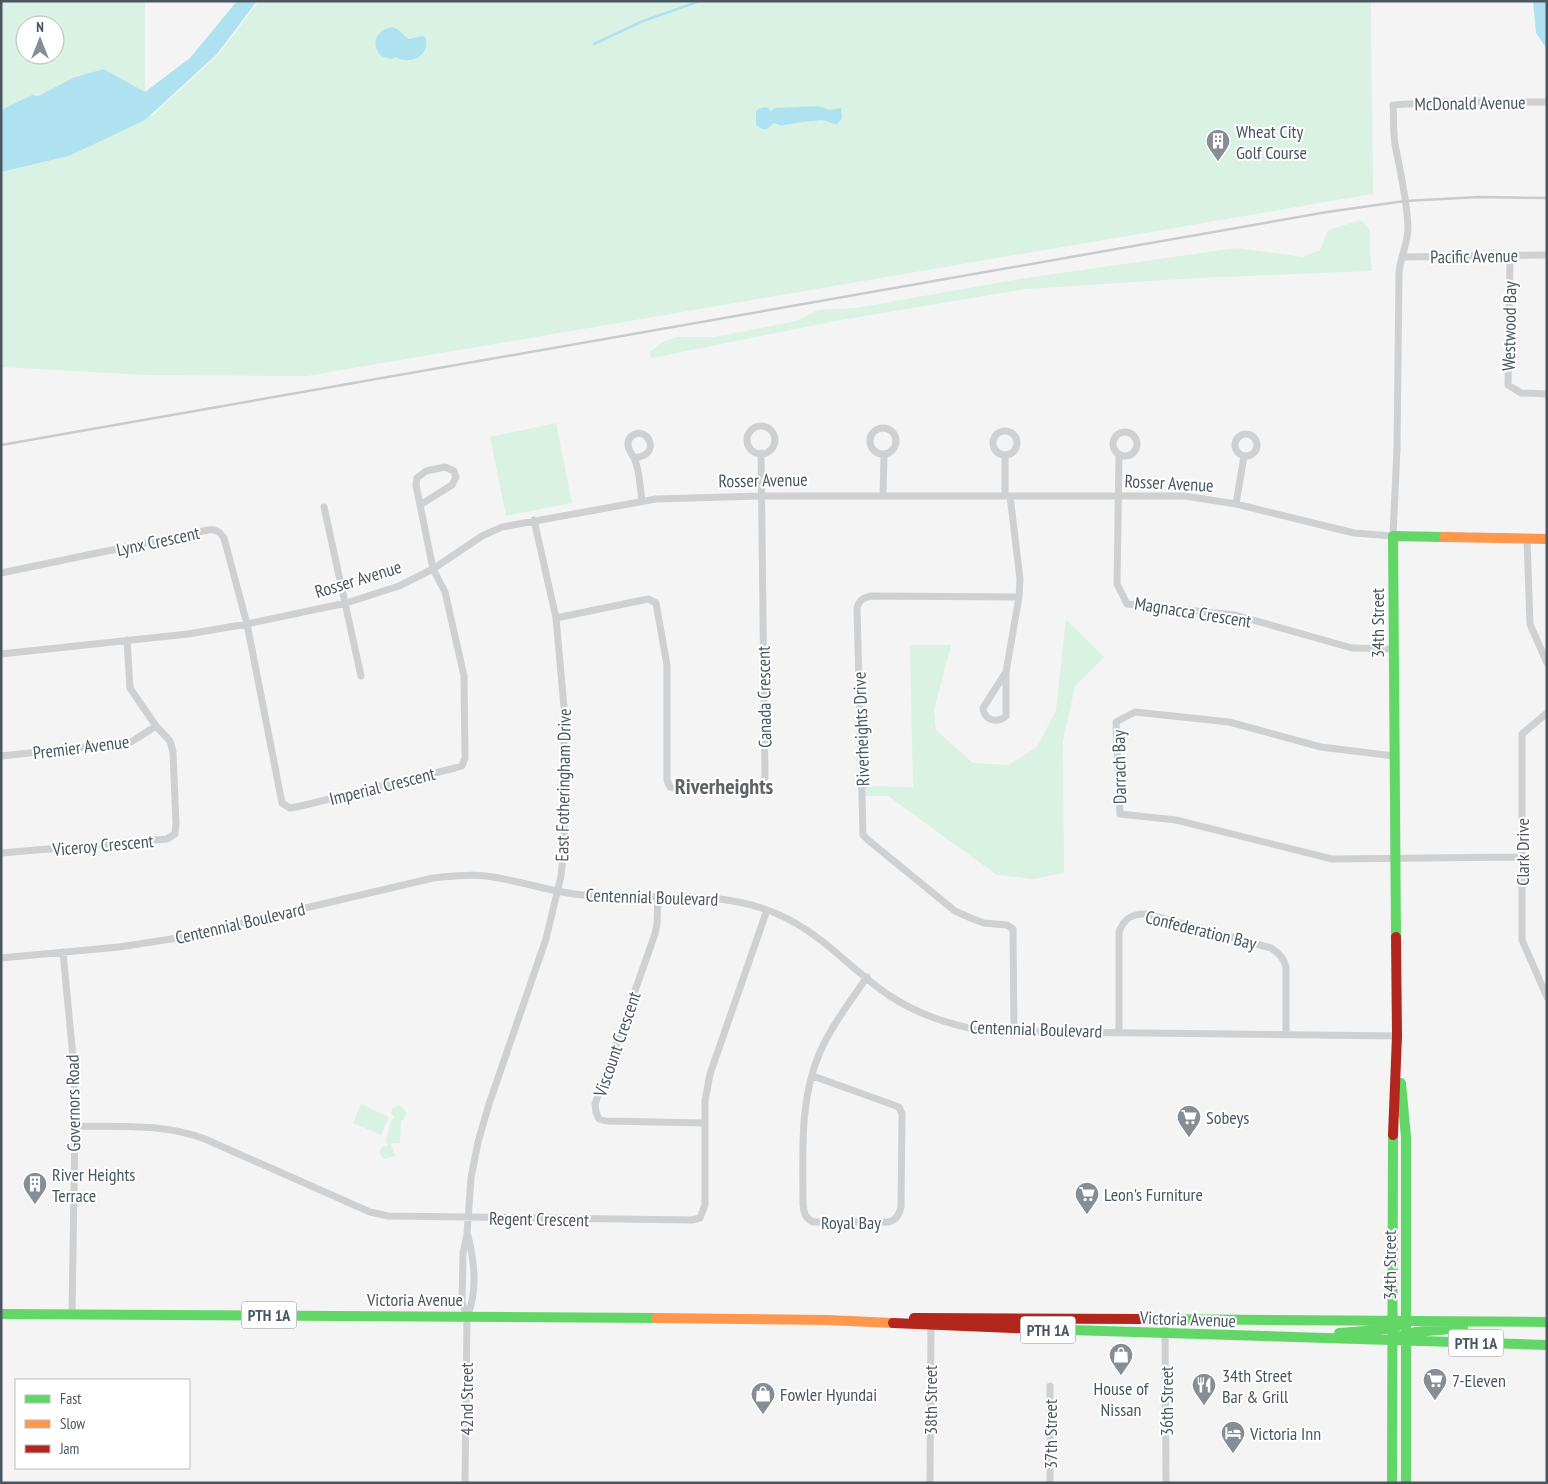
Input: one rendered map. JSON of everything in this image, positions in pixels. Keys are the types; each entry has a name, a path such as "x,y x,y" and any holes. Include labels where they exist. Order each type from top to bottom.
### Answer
{"main road":[{"name":"Rosser Avenue","path":"1393,536 1547,539"},
{"name":"34th Street","path":"1392,1483 1393,1154 1397,1047 1393,536"},
{"name":"34th Street","path":"1397,1047 1406,1137 1406,1483"},
{"path":"1393,1154 1406,1154"},
{"name":"Victoria Avenue","path":"1,1314 467,1316 931,1321 1165,1319 1392,1325 1405,1321 1547,1322"},
{"name":"Victoria Avenue","path":"931,1321 1166,1334 1391,1341 1405,1338 1547,1345"},
{"path":"1405,1338 1521,1322"},
{"path":"1283,1338 1392,1325"},
{"path":"1392,1461 1406,1461"}],"street":[{"name":"McDonald Avenue","path":"1393,105 1439,102 1547,102"},
{"name":"34th Street","path":"1393,105 1395,142 1405,198 1407,238 1398,273 1397,449 1393,536"},
{"name":"Pacific Avenue","path":"1402,257 1547,255"},
{"name":"Westwood Bay","path":"1510,256 1508,385 1521,393 1547,394"},
{"path":"761,453 761,496"},
{"path":"883,496 884,454"},
{"path":"1118,496 1119,454"},
{"path":"1005,455 1008,496 1019,558 1019,596 1006,672 1006,716 998,720 986,718 983,714 983,708 1006,672"},
{"path":"1236,504 1244,456"},
{"path":"635,458 642,501"},
{"path":"420,505 452,485 456,477 454,471 445,467 426,471 418,478 416,485 420,505 433,568"},
{"name":"Rosser Avenue","path":"1,654 188,634 247,624 346,603 400,586 433,568 482,536 502,527 656,499 761,496 1185,496 1236,504 1354,533 1393,536"},
{"name":"Canada Crescent","path":"556,618 648,599 656,603 667,664 667,780 670,787 680,790 754,789 762,785 765,776 761,496"},
{"name":"Magnacca Crescent","path":"1118,496 1117,584 1127,604 1235,615 1352,648 1394,649"},
{"path":"324,507 361,676"},
{"name":"East Fotheringham Drive","path":"467,1316 473,1303 472,1253 467,1234 468,1218 471,1178 478,1142 489,1104 546,939 558,891 564,847 564,707 556,618 534,520"},
{"name":"Lynx Crescent","path":"1,573 215,529 224,538 247,624"},
{"path":"1527,539 1530,624 1547,663"},
{"name":"Imperial Crescent","path":"247,624 282,803 290,808 301,806 462,766 465,758 464,676 446,592 433,568"},
{"name":"Riverheights Drive","path":"1014,1032 1013,929 1007,925 978,921 955,911 864,835 858,608 859,602 870,596 1019,596"},
{"name":"Viceroy Crescent","path":"1,853 160,840 168,839 175,834 173,752 170,741 156,726 130,688 127,640"},
{"name":"Darrach Bay","path":"1394,756 1320,747 1228,722 1134,712 1116,722 1120,814 1176,820 1332,859 1395,858"},
{"name":"Clark Drive","path":"1547,713 1522,734 1521,857 1522,940 1547,997"},
{"name":"Premier Avenue","path":"1,756 131,742 156,726"},
{"path":"1395,858 1521,857"},
{"name":"Centennial Boulevard","path":"1,958 178,938 433,878 459,875 486,876 558,891 604,897 721,898 752,905 802,927 823,941 889,995 927,1016 952,1024 982,1030 1014,1032 1397,1036"},
{"name":"Viscount Crescent","path":"658,896 658,924 595,1104 596,1112 600,1119 606,1121 704,1123"},
{"name":"Regent Crescent","path":"75,1126 158,1128 184,1132 205,1139 370,1212 398,1217 692,1220 700,1218 705,1205 704,1123 705,1101 710,1074 767,910"},
{"name":"Confederation Bay","path":"1119,1032 1119,932 1122,924 1131,916 1147,914 1271,948 1277,952 1282,957 1286,967 1286,1034"},
{"name":"Governors Road","path":"63,952 74,1068 72,1314"},
{"name":"Royal Bay","path":"813,1076 898,1107 902,1114 900,1206 896,1219 889,1222 820,1223 807,1219 803,1205 804,1125 807,1096 819,1054 832,1028 867,977"},
{"name":"42nd Street","path":"465,1483 467,1316"},
{"name":"36th Street","path":"1165,1319 1166,1483"},
{"name":"38th Street","path":"930,1483 931,1321"},
{"name":"37th Street","path":"1050,1386 1050,1483"}],"green space":[{"path":"1,1 145,1 145,92 104,69 75,77 38,96 32,95 1,110"},
{"name":"Wheat City Golf Course","path":"259,1 1371,1 1373,194 307,376 145,375 1,367 1,172 69,156 154,114 219,54"},
{"path":"1361,220 1370,230 1372,271 1197,278 1026,289 835,321 652,358 650,356 651,351 665,341 677,337 715,337 796,321 818,310 856,308 1019,279 1236,248 1303,257 1320,250 1328,230"},
{"path":"556,423 572,503 506,516 490,437"},
{"path":"1066,619 1104,657 1075,686 1063,741 1064,873 1033,879 997,875 888,796 863,796 863,786 913,787 910,645 951,645 934,710 936,730 973,763 1009,765 1037,747 1056,710"},
{"path":"361,1104 389,1117 381,1135 353,1123"},
{"path":"399,1106 406,1113 401,1121 400,1143 387,1144 391,1120 394,1118 391,1112 393,1108"},
{"path":"390,1144 396,1156 384,1159 380,1153 381,1148"}],"water":[{"path":"237,1 257,1 217,54 145,120 69,156 1,172 1,110 32,95 38,96 75,77 104,69 145,92 190,58"},
{"path":"1533,1 1547,1 1547,49 1536,33"},
{"path":"392,27 409,39 425,37 426,43 423,54 407,60 381,56 376,47 376,38 382,31"},
{"path":"818,106 830,110 841,108 842,118 837,125 822,120 782,126 774,123 767,129 762,129 756,125 756,112 758,109 766,107 771,111 775,108"}],"waterway":[{"path":"594,44 643,21 700,1"}],"railway":[{"path":"1,445 1327,212 1405,201 1479,197 1547,198"}],"traffic: fast":[{"path":"1396,937 1393,536 1444,537"},
{"path":"1401,1083 1406,1137 1406,1483"},
{"path":"1392,1483 1393,1135"},
{"path":"1,1314 656,1318"},
{"path":"1144,1319 1547,1322"},
{"path":"1339,1333 1392,1329 1400,1325"},
{"path":"1397,1337 1415,1332 1463,1328"},
{"path":"1038,1329 1547,1345"}],"traffic: slow":[{"path":"1444,537 1547,539"},
{"path":"656,1318 828,1320 893,1323"}],"traffic: jam":[{"path":"1393,1135 1397,1036 1396,937"},
{"path":"914,1318 1144,1319"},
{"path":"893,1323 1038,1329"}],"place":[{"name":"Wheat City Golf Course","path":"1218,162"},
{"name":"Sobeys","path":"1189,1138"},
{"name":"River Heights Terrace","path":"35,1205"},
{"name":"Leon's Furniture","path":"1087,1215"},
{"name":"House of Nissan","path":"1121,1376"},
{"name":"7-Eleven","path":"1435,1401"},
{"name":"34th Street Bar & Grill","path":"1204,1406"},
{"name":"Fowler Hyundai","path":"763,1415"},
{"name":"Victoria Inn","path":"1233,1454"}],"district":[{"name":"Riverheights","path":"724,786"}]}
